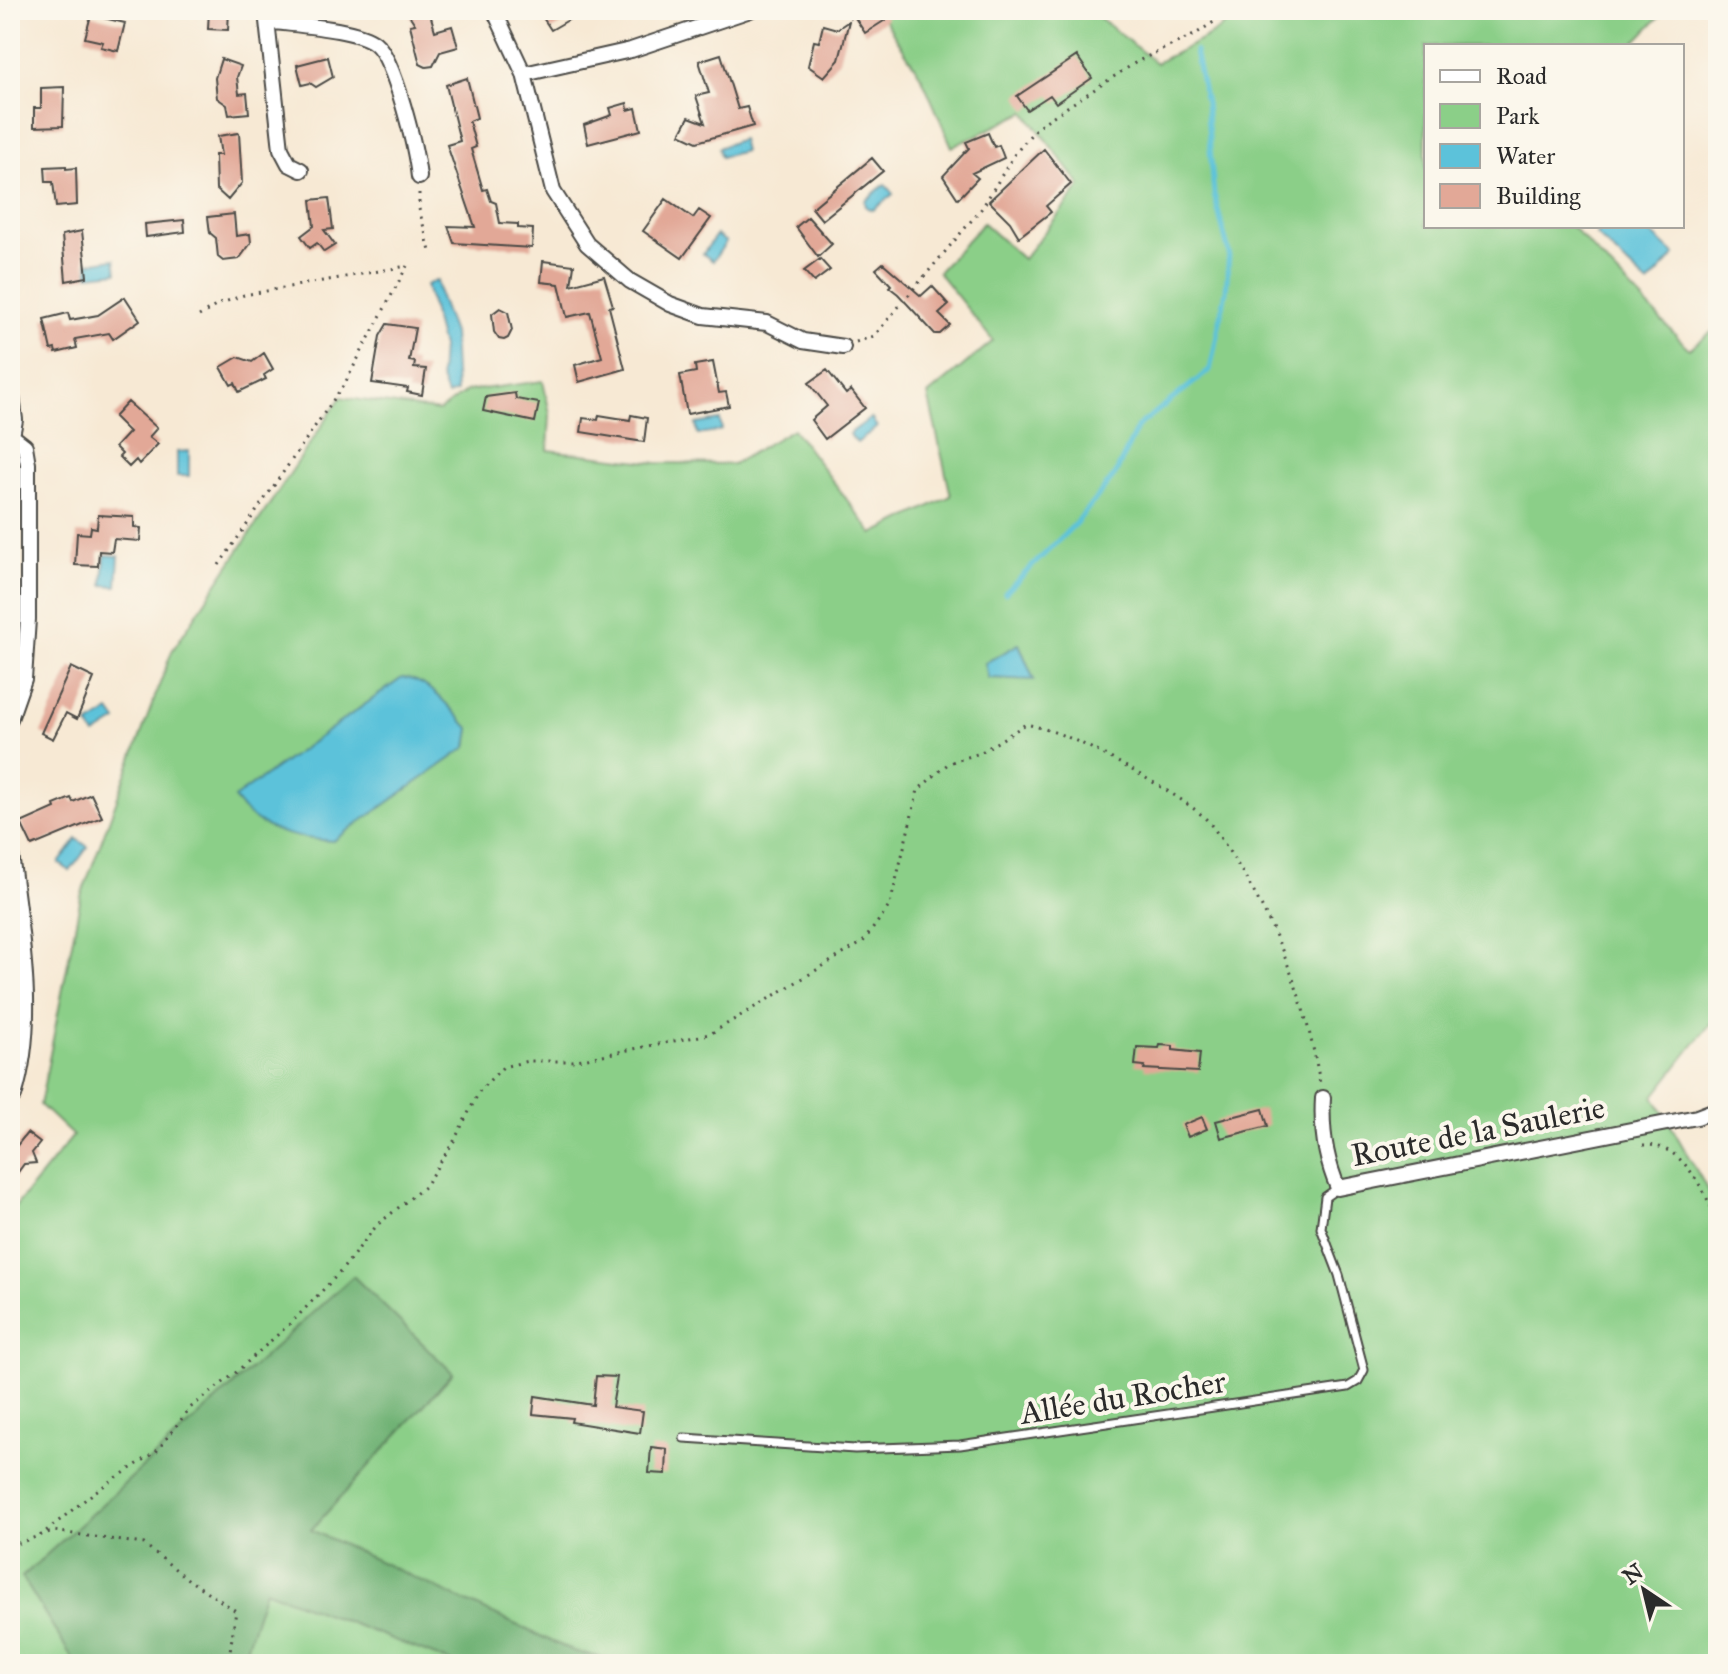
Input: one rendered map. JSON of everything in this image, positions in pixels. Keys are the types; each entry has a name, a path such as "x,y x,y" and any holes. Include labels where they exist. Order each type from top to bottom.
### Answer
{"street":[{"path":"494,10 524,74 553,191 587,244 630,281 670,304 703,316 767,323 803,341 843,347"},
{"path":"524,74 631,50 750,10"},
{"path":"301,170 289,164 281,149 269,15 357,34 376,44 385,57 415,144 419,177"},
{"path":"10,381 15,420 11,437 25,446 28,464 28,619 24,679 10,719"},
{"path":"10,845 24,972 25,1043 22,1072 14,1096"},
{"name":"Route de la Saulerie","path":"1323,1098 1322,1123 1327,1161 1338,1188 1697,1117 1718,1109"}],"lane":[{"name":"Allée du Rocher","path":"684,1438 855,1449 960,1445 1348,1387 1358,1381 1364,1370 1362,1352 1321,1228 1325,1197 1338,1188"}],"path":[{"path":"843,347 874,336 982,208 1014,155 1038,126 1138,61 1194,35 1232,10"},
{"path":"419,177 419,209 430,251"},
{"path":"199,316 219,304 244,295 407,266 345,383 219,565"},
{"path":"40,1536 96,1491 156,1452 190,1408 233,1375 295,1319 341,1271 377,1225 424,1187 454,1141 480,1090 503,1067 528,1061 572,1061 710,1034 863,942 890,905 918,790 949,763 980,753 1026,724 1057,731 1096,750 1203,817 1262,903 1283,948 1313,1042 1323,1098"},
{"path":"1632,1147 1647,1144 1663,1146 1680,1159 1696,1179 1718,1220"},
{"path":"10,1546 53,1531 144,1544 189,1580 236,1611 228,1664"}],"green space":[{"path":"1090,10 1156,63 1213,33 1241,10 1666,10 1633,44 1424,44 1424,228 1573,228 1689,349 1718,327 1718,1014 1654,1096 1710,1194 1718,1184 1718,1664 10,1664 10,1213 73,1136 40,1105 81,896 172,651 341,397 439,411 467,391 543,381 550,414 548,450 657,463 733,464 793,429 873,534 951,496 928,395 993,341 938,272 983,223 1023,259 1081,186 1025,112 952,147 922,78 879,11"},
{"path":"353,1276 453,1373 311,1530 575,1652 634,1664 456,1664 265,1590 241,1664 76,1664 22,1577"}],"water":[{"path":"741,139 744,151 721,157 718,148"},
{"path":"885,184 893,194 873,210 866,207 865,201"},
{"path":"1602,228 1645,228 1675,255 1648,284 1596,235"},
{"path":"716,235 726,242 713,261 703,254"},
{"path":"115,259 117,272 89,275 88,263"},
{"path":"437,280 453,333 456,392 447,396 440,376 442,347 426,285"},
{"path":"871,418 877,427 857,443 849,434"},
{"path":"720,420 722,430 698,435 696,424"},
{"path":"189,451 189,476 177,476 177,452"},
{"path":"105,555 119,556 117,586 103,585"},
{"path":"1019,644 1034,680 988,678 985,663"},
{"path":"402,678 421,683 448,705 470,729 467,747 333,841 304,838 265,826 234,798"},
{"path":"110,711 117,721 95,735 88,725"},
{"path":"77,839 88,847 70,871 59,863"}],"building":[{"path":"209,10 229,10 228,30 208,29"},
{"path":"406,10 429,10 435,31 452,26 458,47 440,52 433,66 420,64 410,25 415,24"},
{"path":"538,10 565,10 570,19 551,30"},
{"path":"850,10 882,10 887,19 865,33"},
{"path":"91,15 125,23 118,51 101,47 103,42 85,38"},
{"path":"849,21 839,60 824,77 808,66 814,41 819,42 823,25 837,29"},
{"path":"721,54 738,109 747,107 753,126 697,142 680,134 689,117 705,123 696,96 709,93 699,61"},
{"path":"1077,56 1092,78 1056,103 1050,95 1027,110 1017,96"},
{"path":"328,57 333,77 316,87 310,83 302,85 297,65"},
{"path":"221,59 241,66 237,77 239,94 247,93 249,113 229,115 227,105 217,98 215,78"},
{"path":"467,78 477,118 469,121 476,147 471,149 483,190 487,189 491,201 496,203 500,223 533,229 532,248 454,243 448,226 475,227 447,145 460,141 446,85"},
{"path":"64,87 63,126 34,127 34,108 41,108 41,88"},
{"path":"627,103 628,110 636,108 641,130 588,144 584,125 612,115 610,108"},
{"path":"239,133 242,183 228,200 216,189 215,155 221,155 218,136"},
{"path":"988,133 994,147 999,145 1004,158 972,173 978,178 958,199 943,176 969,148 966,142"},
{"path":"1044,149 1071,184 1046,206 1051,212 1019,237 1010,222 989,201"},
{"path":"872,158 883,171 822,220 812,208"},
{"path":"66,166 66,169 76,168 77,205 56,207 53,182 46,182 45,167"},
{"path":"329,198 333,229 324,230 335,245 324,252 317,243 310,248 301,236 314,226 311,200"},
{"path":"666,199 693,218 699,210 711,218 682,258 643,231"},
{"path":"234,214 236,236 250,234 251,243 239,259 223,261 218,257 216,238 210,233 208,217"},
{"path":"808,217 832,244 818,257 796,227"},
{"path":"184,220 185,232 146,237 145,224"},
{"path":"82,231 87,277 66,281 62,235"},
{"path":"820,259 830,270 814,282 804,271"},
{"path":"543,261 574,265 571,285 604,276 625,369 579,382 575,365 602,357 590,312 567,317 559,284 541,282"},
{"path":"883,263 921,296 932,286 949,305 939,314 950,325 940,334 935,334 889,287 891,285 876,269"},
{"path":"125,297 140,320 113,339 109,333 75,339 77,348 56,353 55,349 51,350 44,319 68,313 70,320 98,315"},
{"path":"500,308 508,312 512,330 504,340 494,332 492,314"},
{"path":"387,324 415,328 409,361 415,362 414,368 426,369 422,395 407,392 408,388 372,383 380,336"},
{"path":"264,353 273,369 264,375 266,379 239,392 235,383 231,385 221,367 238,357 252,362"},
{"path":"713,362 719,393 726,392 729,406 687,414 680,375 696,372 695,365"},
{"path":"827,370 846,394 851,390 865,408 825,439 811,420 827,406 809,383"},
{"path":"515,393 516,399 539,403 535,422 483,411 486,397"},
{"path":"128,402 157,428 149,437 158,444 139,464 136,460 129,467 119,457 122,454 115,447 129,432 114,417"},
{"path":"599,415 630,420 631,415 647,418 644,442 581,432 583,418 598,420"},
{"path":"98,515 134,517 134,527 141,528 140,541 114,539 112,552 99,551 98,566 75,565 77,533 90,534 91,527 97,528"},
{"path":"71,667 94,678 77,719 66,713 53,739 41,733"},
{"path":"91,794 102,817 32,846 21,823 55,808 54,805 71,798 73,802"},
{"path":"1160,1045 1200,1053 1198,1072 1144,1069 1145,1066 1135,1065 1137,1047 1159,1048"},
{"path":"1263,1109 1268,1126 1221,1138 1216,1121"},
{"path":"1202,1117 1207,1129 1188,1137 1183,1125"},
{"path":"27,1133 40,1143 32,1153 36,1163 24,1164 10,1183 10,1154"},
{"path":"596,1376 617,1377 612,1407 643,1411 640,1433 571,1422 572,1418 533,1414 535,1396 593,1405"},
{"path":"651,1447 667,1449 666,1474 649,1473"}],"waterway":[{"path":"1005,593 1076,523 1115,475 1138,426 1210,370 1226,291 1229,253 1214,194 1206,103 1195,51"}]}
